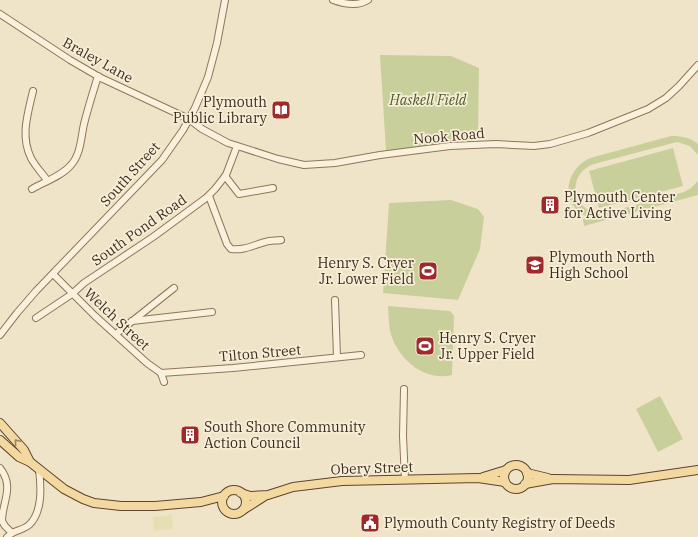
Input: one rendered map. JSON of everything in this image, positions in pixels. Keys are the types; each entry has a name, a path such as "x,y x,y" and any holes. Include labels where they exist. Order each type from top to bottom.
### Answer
{"main road":[{"name":"Obery Street","path":"0,423 24,450 30,462"},
{"name":"Obery Street","path":"0,440 19,457 30,462 56,484 86,501 99,504 146,506 201,502 224,496 235,490 250,496 268,495"},
{"name":"Obery Street","path":"478,478 506,470 510,466 517,465 523,468 527,473 553,479"},
{"path":"505,482 504,476 506,470"},
{"name":"Obery Street","path":"201,502 224,507 232,514 236,514 268,495 294,487 326,482 478,478 505,482 513,489 520,488 525,484 553,479 629,480 698,470"},
{"path":"525,484 528,479 527,473"},
{"path":"241,493 246,499 245,507 242,510"},
{"path":"224,496 224,507"}],"street":[{"name":"South Street","path":"0,335 17,313 53,274 162,160 190,119 210,71 225,0"},
{"path":"333,0 352,4 359,4 368,0"},
{"name":"Braley Lane","path":"0,14 70,60 98,76 190,119"},
{"name":"Nook Road","path":"190,119 202,129 237,146 278,159 309,165 340,163 380,155 450,146 496,144 540,146 588,133 648,109 666,98 698,65"},
{"path":"32,189 64,171 75,160 98,76"},
{"path":"33,91 26,116 26,142 30,157 47,180"},
{"name":"South Pond Road","path":"36,318 72,294 84,283 153,237 209,196 231,166 237,146"},
{"path":"225,176 239,194 273,188"},
{"path":"209,196 226,241 231,249 246,249 269,241 281,240"},
{"name":"Welch Street","path":"53,274 72,294 147,363 161,373"},
{"path":"116,334 174,288"},
{"path":"334,300 337,357"},
{"path":"132,321 212,312"},
{"name":"Tilton Street","path":"161,373 233,368 361,355"},
{"path":"161,373 164,382"},
{"path":"404,389 403,436 405,480"},
{"path":"0,468 5,475 7,488 7,500 1,523 10,535 28,525 35,516 40,491 39,469"}],"shaded area":[{"path":"172,515 173,529 154,531 153,517"}],"green space":[{"name":"Haskell Field","path":"380,55 451,56 479,68 478,139 386,151"},
{"path":"671,136 685,137 698,144 698,155 690,146 677,142 594,164 584,169 578,177 576,194 586,209 606,213 684,192 698,181 698,195 584,226 583,219 587,217 578,211 572,204 569,196 571,179 575,170 581,163 590,158"},
{"path":"673,148 683,186 599,208 589,171"},
{"name":"Henry S. Cryer Jr. Lower Field","path":"451,200 478,209 484,217 480,249 458,300 383,293 389,203"},
{"name":"Henry S. Cryer Jr. Upper Field","path":"388,306 450,311 454,316 452,375 442,376 425,373 409,363 397,348 391,336"},
{"path":"660,396 683,439 658,452 636,409"}],"place":[{"name":"Plymouth Public Library","path":"281,110"},
{"name":"Plymouth Center for Active Living","path":"550,205"},
{"name":"Plymouth North High School","path":"535,265"},
{"name":"Henry S. Cryer Jr. Lower Field","path":"428,271"},
{"name":"Henry S. Cryer Jr. Upper Field","path":"425,346"},
{"name":"South Shore Community Action Council","path":"190,435"},
{"name":"Plymouth County Registry of Deeds","path":"370,523"}]}
